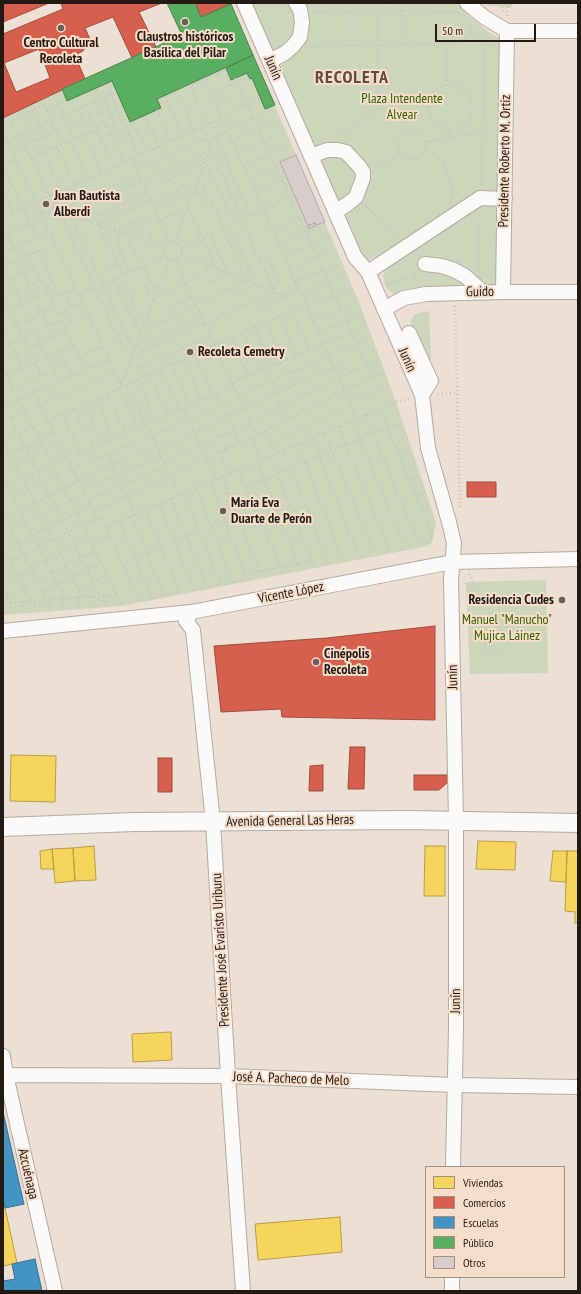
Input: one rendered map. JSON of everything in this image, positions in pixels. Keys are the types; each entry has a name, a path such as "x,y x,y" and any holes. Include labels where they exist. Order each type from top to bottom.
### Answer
{"main road":[{"name":"Avenida General Las Heras","path":"3,826 134,822 456,820 578,823"}],"street":[{"name":"Junín","path":"244,3 355,257 368,272 422,395 428,448 454,543 457,561 452,587 456,820 456,1028 453,1166"},
{"path":"270,61 285,53 297,41 302,27 298,8"},
{"path":"464,8 484,17 507,31 578,31"},
{"name":"Presidente Roberto M. Ortiz","path":"503,292 507,31"},
{"path":"311,156 327,150 346,152 363,172 363,178 356,197 335,212"},
{"path":"368,272 480,198 505,199"},
{"path":"425,264 442,266 454,270 465,276 483,292"},
{"name":"Guido","path":"384,308 404,298 426,294 483,292 578,292"},
{"path":"409,333 431,381 422,395"},
{"name":"Vicente López","path":"3,631 191,612 457,561 578,559"},
{"name":"Presidente José Evaristo Uriburu","path":"191,612 186,620 192,630 213,822 228,1076 243,1291"},
{"name":"Azcuénaga","path":"3,1056 4,1075 55,1291"},
{"name":"José A. Pacheco de Melo","path":"4,1075 228,1076 454,1086 578,1087"},
{"path":"452,1278 452,1291"}],"path":[{"path":"390,3 393,10"},
{"path":"298,8 352,11 464,8"},
{"path":"335,139 377,109 377,10"},
{"path":"402,10 403,45"},
{"path":"352,11 352,45"},
{"path":"297,41 305,46 447,44 461,42 468,35 470,28 470,22 468,19"},
{"path":"470,28 494,47 507,50"},
{"path":"478,274 485,41"},
{"path":"446,85 447,44"},
{"path":"232,84 225,70 190,86 216,136 251,216"},
{"path":"211,94 249,76"},
{"path":"235,78 372,377"},
{"path":"204,80 228,130 357,419"},
{"path":"446,85 454,85 466,91 472,105 472,112 469,119 457,128 443,128 437,125 429,114 428,102 431,96 440,87 446,85"},
{"path":"7,141 116,92"},
{"path":"177,92 195,131"},
{"path":"111,94 139,156"},
{"path":"165,97 183,136"},
{"path":"103,98 118,130"},
{"path":"216,105 232,98"},
{"path":"3,218 202,128 260,98"},
{"path":"56,100 68,126 88,179"},
{"path":"46,110 64,101"},
{"path":"95,102 125,162"},
{"path":"12,151 116,104"},
{"path":"3,125 44,105 62,145"},
{"path":"86,105 114,168"},
{"path":"79,109 90,133"},
{"path":"157,110 172,141"},
{"path":"176,243 198,179 216,136 271,110"},
{"path":"32,111 50,150"},
{"path":"22,116 61,192"},
{"path":"145,117 159,147"},
{"path":"31,158 122,119"},
{"path":"232,141 277,120"},
{"path":"11,121 57,209 124,350"},
{"path":"100,138 134,122 147,152"},
{"path":"202,128 210,150 275,292"},
{"path":"426,142 506,128"},
{"path":"448,129 450,138"},
{"path":"409,130 418,131 422,134 426,142 426,149 422,155 414,159 409,159 401,154 398,149 398,140 405,132 409,130"},
{"path":"3,132 115,372 138,428"},
{"path":"238,154 282,133"},
{"path":"84,136 102,173"},
{"path":"114,142 130,136"},
{"path":"136,170 206,138"},
{"path":"244,166 288,146"},
{"path":"57,147 75,185"},
{"path":"426,149 430,150 442,160 448,173 452,188 448,219"},
{"path":"69,214 210,150"},
{"path":"363,172 401,154"},
{"path":"274,163 286,158"},
{"path":"16,159 3,166 37,237"},
{"path":"132,159 170,243"},
{"path":"157,185 205,162"},
{"path":"205,162 235,223"},
{"path":"250,179 276,167"},
{"path":"98,225 151,202 198,179"},
{"path":"198,179 223,228 246,281"},
{"path":"41,214 57,209 126,180 130,180 132,186"},
{"path":"256,193 282,181"},
{"path":"155,210 194,190"},
{"path":"194,190 207,214"},
{"path":"3,192 20,228"},
{"path":"85,220 147,193"},
{"path":"181,248 294,195"},
{"path":"356,197 409,245"},
{"path":"130,272 116,242 124,234 188,208"},
{"path":"188,208 222,280"},
{"path":"57,209 164,249"},
{"path":"69,214 134,351"},
{"path":"3,236 43,218"},
{"path":"114,230 143,218"},
{"path":"273,230 299,218"},
{"path":"98,225 118,264 144,324"},
{"path":"279,244 318,226 319,229"},
{"path":"8,264 3,253 49,231"},
{"path":"249,236 258,232"},
{"path":"7,234 14,247 22,273 28,286 73,376"},
{"path":"124,234 157,291"},
{"path":"150,234 156,246"},
{"path":"210,234 228,273"},
{"path":"284,256 331,236"},
{"path":"228,241 235,238 257,285"},
{"path":"164,249 170,243 176,243 180,246 181,254 175,260"},
{"path":"55,244 3,266 59,382"},
{"path":"164,249 165,256"},
{"path":"290,269 332,250"},
{"path":"38,251 59,296"},
{"path":"266,253 280,282 272,285"},
{"path":"181,254 285,296 310,350"},
{"path":"29,255 85,370"},
{"path":"80,296 165,256"},
{"path":"165,256 175,260"},
{"path":"121,386 170,259"},
{"path":"175,260 256,434"},
{"path":"107,263 109,268 118,264"},
{"path":"296,282 338,263"},
{"path":"154,300 186,283 211,266"},
{"path":"3,282 35,267"},
{"path":"375,288 414,275"},
{"path":"301,294 344,276"},
{"path":"205,284 220,277"},
{"path":"41,280 3,298 41,375"},
{"path":"113,280 141,333"},
{"path":"141,280 154,300"},
{"path":"141,333 246,281"},
{"path":"238,293 257,285"},
{"path":"51,300 76,288"},
{"path":"257,309 299,290"},
{"path":"307,308 349,290"},
{"path":"3,314 48,292"},
{"path":"132,356 275,292"},
{"path":"65,293 72,307"},
{"path":"454,293 461,512"},
{"path":"165,310 192,297"},
{"path":"58,314 82,302"},
{"path":"313,321 356,302"},
{"path":"82,597 3,440 306,304"},
{"path":"54,306 3,331 97,518"},
{"path":"66,310 72,322 88,315"},
{"path":"318,332 346,320 363,315"},
{"path":"135,347 201,316"},
{"path":"279,316 297,355"},
{"path":"3,347 61,320"},
{"path":"266,322 283,361"},
{"path":"3,487 52,464 103,444 202,400 271,366 366,326"},
{"path":"254,327 271,366"},
{"path":"3,361 66,330"},
{"path":"242,332 260,371"},
{"path":"139,367 210,336"},
{"path":"231,338 248,377"},
{"path":"3,502 73,469 188,420 273,380 370,338"},
{"path":"3,377 73,344"},
{"path":"3,393 103,346"},
{"path":"362,354 374,350"},
{"path":"195,354 213,395"},
{"path":"4,406 109,359"},
{"path":"184,359 202,400"},
{"path":"159,450 244,408 348,360"},
{"path":"164,462 235,430 282,405 379,360"},
{"path":"129,363 139,367 145,377"},
{"path":"172,364 190,405"},
{"path":"3,367 122,604"},
{"path":"268,368 289,419"},
{"path":"161,370 179,410"},
{"path":"3,422 115,372"},
{"path":"290,373 295,385"},
{"path":"94,511 251,438 256,434 383,373"},
{"path":"149,375 168,415"},
{"path":"137,380 156,420"},
{"path":"127,385 152,435 179,496"},
{"path":"270,444 387,387"},
{"path":"217,393 240,442"},
{"path":"108,394 126,434"},
{"path":"96,399 114,439"},
{"path":"106,527 396,402"},
{"path":"3,403 92,582 101,596 104,606"},
{"path":"84,404 103,444"},
{"path":"183,408 216,480"},
{"path":"74,409 93,448"},
{"path":"365,415 419,544 428,542 431,540 431,532 380,409"},
{"path":"62,414 81,453"},
{"path":"352,421 405,547"},
{"path":"246,487 401,422"},
{"path":"338,427 389,550"},
{"path":"264,431 276,454"},
{"path":"3,456 55,433"},
{"path":"324,433 374,553"},
{"path":"221,436 227,449"},
{"path":"251,438 265,479 298,564"},
{"path":"312,438 359,557"},
{"path":"394,443 406,438"},
{"path":"3,471 60,444"},
{"path":"298,444 343,560"},
{"path":"50,610 48,600 42,592 4,516 35,503 64,489 78,480 156,445"},
{"path":"284,450 328,563"},
{"path":"400,455 411,451"},
{"path":"219,452 230,474"},
{"path":"108,455 126,497 164,596"},
{"path":"3,534 70,501 84,492 161,456"},
{"path":"270,456 314,566"},
{"path":"404,466 414,463"},
{"path":"88,500 166,466"},
{"path":"238,470 280,567"},
{"path":"409,479 419,476"},
{"path":"3,477 64,599 64,608"},
{"path":"222,477 260,572"},
{"path":"159,504 194,590 247,579 210,482"},
{"path":"196,488 233,582"},
{"path":"416,495 425,492"},
{"path":"184,493 220,584"},
{"path":"171,499 207,587"},
{"path":"30,601 3,550 91,506"},
{"path":"423,512 430,508"},
{"path":"3,564 97,518 103,520 139,600 180,592 146,510"},
{"path":"212,527 238,519"},
{"path":"119,521 152,598"},
{"path":"123,563 199,531"},
{"path":"92,545 111,536"},
{"path":"3,583 89,539"},
{"path":"7,595 95,551"},
{"path":"245,574 312,561"},
{"path":"457,561 485,601 493,619 507,641"},
{"path":"42,592 101,562"},
{"path":"78,589 107,575"},
{"path":"3,586 11,603 11,613"},
{"path":"3,603 117,595"},
{"path":"473,596 485,601 524,604 525,600"},
{"path":"90,597 91,607"},
{"path":"77,598 78,608"},
{"path":"35,601 36,611"},
{"path":"22,602 23,612"},
{"path":"502,651 486,651 485,624 493,619 516,624 535,623"}],"green space":[{"name":"Plaza Intendente Alvear","path":"244,3 457,3 469,16 490,33 507,42 503,288 396,296 388,290 385,285 383,276 385,271 376,256 361,264"},
{"path":"485,3 512,3 512,7 490,6"},
{"name":"Recoleta Cemetry","path":"253,55 359,302 396,402 436,522 432,543 428,546 122,606 3,615 3,118 62,89 67,101 112,81 130,121 157,99"},
{"path":"429,311 431,360 427,360 411,328 411,322 415,314"},
{"name":"Manuel \"Manucho\" Mujica Láinez","path":"546,580 548,673 470,674 466,582"}],"building: Viviendas":[{"path":"11,755 56,756 55,802 10,801"},
{"path":"478,841 516,842 515,870 476,869"},
{"path":"94,846 96,880 75,881 73,848"},
{"path":"425,846 445,846 445,896 424,896"},
{"path":"73,848 75,881 55,883 52,849"},
{"path":"52,849 54,869 41,869 40,851"},
{"path":"553,851 567,851 566,882 550,881"},
{"path":"567,851 578,851 578,923 575,923 575,912 565,911"},
{"path":"171,1032 172,1060 133,1062 132,1034"},
{"path":"5,1208 17,1263 3,1266 3,1209"},
{"path":"340,1217 342,1252 258,1260 255,1224"}],"building: Comercios":[{"path":"3,3 49,3 3,22"},
{"path":"61,3 162,3 139,12 156,47 132,58 113,17 85,28 90,39 83,51 75,55 85,79 3,118 3,34 63,9","holes":["39,49 50,78 16,92 4,63"]},
{"path":"195,3 231,3 231,4 201,17"},
{"path":"467,482 496,482 496,497 467,497"},
{"path":"435,626 435,720 282,717 281,709 221,712 214,646 327,638"},
{"path":"350,747 365,747 364,789 348,789"},
{"path":"158,758 172,758 172,792 158,792"},
{"path":"323,765 323,791 309,791 310,766"},
{"path":"414,775 448,775 448,782 439,790 414,790"}],"building: Escuelas":[{"path":"3,1112 24,1204 5,1208 3,1199"},
{"path":"35,1259 42,1291 3,1291 3,1281 15,1279 12,1264"}],"building: Público":[{"path":"167,3 195,3 201,17 231,4 253,55 157,99 161,108 130,122 112,81 67,101 62,89 182,35"},
{"path":"253,55 275,105 265,109 252,78 250,79 247,73 231,80 226,68"}],"building: Otros":[{"path":"296,155 325,222 316,225 315,223 308,226 280,162"},
{"path":"315,223 316,225 309,229 308,226"}],"place":[{"name":"Claustros históricos Basílica del Pilar","path":"185,22"},
{"name":"Centro Cultural Recoleta","path":"61,28"},
{"name":"Juan Bautista Alberdi","path":"46,204"},
{"name":"Recoleta Cemetry","path":"190,352"},
{"name":"María Eva Duarte de Perón","path":"223,511"},
{"name":"Residencia Cudes","path":"562,600"},
{"name":"Cinépolis Recoleta","path":"316,662"}],"district":[{"name":"RECOLETA","path":"352,78"}]}
